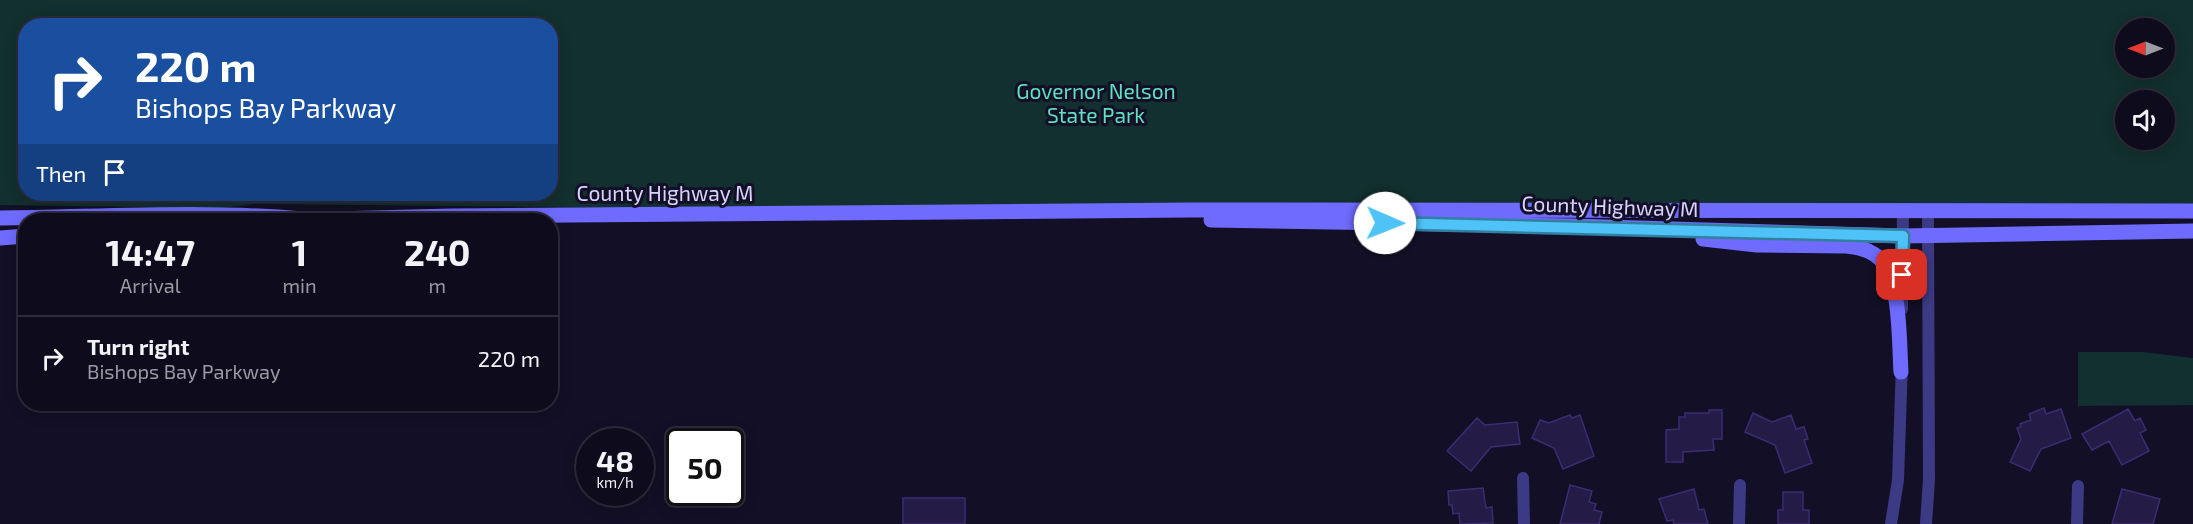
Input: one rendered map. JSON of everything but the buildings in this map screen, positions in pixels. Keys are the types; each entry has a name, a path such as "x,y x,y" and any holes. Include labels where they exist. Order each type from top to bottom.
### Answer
{"main road":[{"name":"County Highway M","path":"558,215 1341,209 2193,211"},
{"name":"County Highway M","path":"1025,213 1133,218 1903,236 2193,231"},
{"name":"County Highway M","path":"0,218 18,218"},
{"path":"1623,228 1757,245 1856,247 1873,253 1882,260 1894,289 1901,372"},
{"path":"0,238 18,237"}],"street":[{"path":"1926,524 1929,479 1928,211"},
{"path":"1891,524 1898,480 1903,212"},
{"path":"1523,478 1524,524"},
{"path":"1739,524 1740,485"},
{"path":"2077,524 2078,486"}],"green space":[{"name":"Governor Nelson State Park","path":"0,0 2193,0 2193,207 559,207 255,204 222,208 0,205"},
{"path":"2078,352 2142,352 2193,358 2193,405 2078,406"}],"route":[{"path":"1385,223 1903,236 1902,275"}]}
